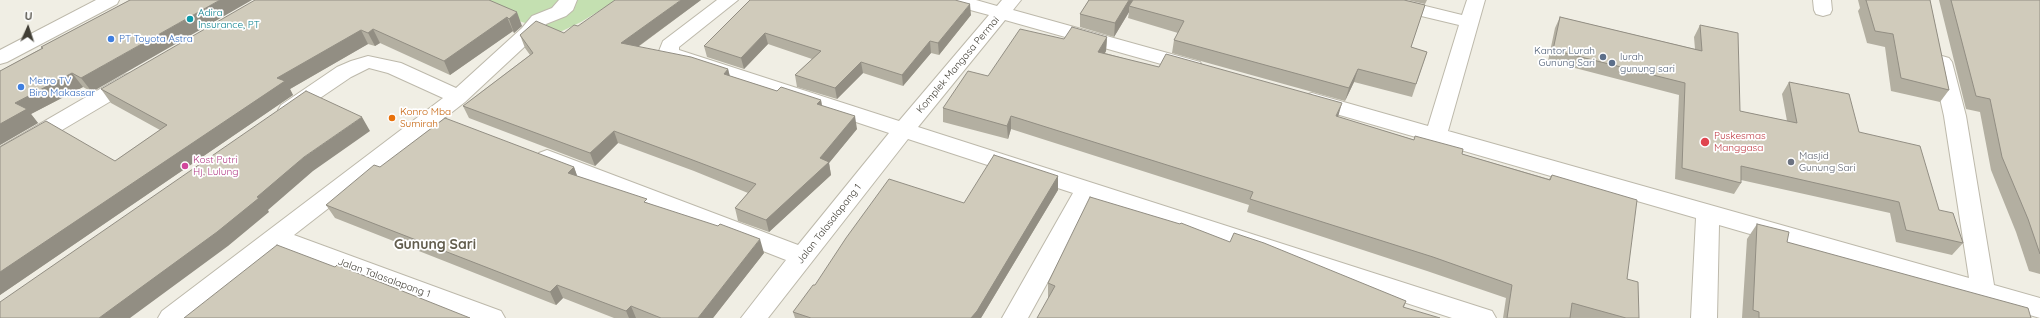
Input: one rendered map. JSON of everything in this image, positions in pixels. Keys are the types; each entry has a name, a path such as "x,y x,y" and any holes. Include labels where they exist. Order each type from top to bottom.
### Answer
{"street":[{"path":"0,58 110,0"},
{"path":"171,318 458,97 529,32 539,20 559,12 566,6 568,0"},
{"path":"729,0 670,46 669,51 671,54 1483,318"},
{"path":"955,0 1007,7 1215,73"},
{"path":"1378,0 1469,22"},
{"path":"1436,135 1476,0"},
{"name":"Komplek Mangasa Permai","path":"903,130 1007,7"},
{"path":"1937,41 1955,116 1983,292"},
{"path":"272,121 344,72 368,62 394,68 458,97"},
{"path":"0,157 146,72"},
{"path":"1291,94 2040,308"},
{"path":"435,115 457,123"},
{"name":"Jalan Talasalapang 1","path":"754,318 903,130"},
{"path":"530,152 803,257"},
{"path":"1016,318 1087,189"},
{"path":"1704,318 1708,212"},
{"name":"Jalan Talasalapang 1","path":"276,238 492,318"}],"green space":[{"path":"471,0 617,0 581,22 558,33 522,22"}],"building":[{"path":"130,0 220,0 81,78 72,73 15,103 27,109 0,124 0,71 43,48 41,47"},
{"path":"255,0 489,0 517,12 509,19 507,17 444,61 373,29 368,33 361,30 277,78 285,81 0,272 0,147 46,121 115,161 167,125 101,89"},
{"path":"615,0 681,0 621,43 691,57 728,69 724,74 777,91 781,87 821,100 817,104 855,116 820,158 829,162 766,220 735,208 756,184 690,159 614,131 590,153 463,106 533,53 520,35 536,21 564,33 574,25 578,26"},
{"path":"750,0 955,0 970,4 938,43 930,41 902,75 861,62 835,88 795,75 821,51 765,33 741,58 704,46"},
{"path":"1089,0 1129,0 1115,23 1080,14"},
{"path":"1133,0 1404,0 1425,5 1411,47 1427,52 1416,84 1358,69 1349,88 1174,40 1184,21 1129,6"},
{"path":"1866,0 1930,0 1949,90 1901,78 1893,34 1875,31"},
{"path":"1951,0 2040,0 2040,254 2028,219 2002,157 1990,99 1976,96"},
{"path":"1560,17 1702,51 1700,25 1738,33 1740,111 1797,123 1789,82 1849,94 1859,132 1920,146 1939,210 1953,213 1963,243 1906,230 1899,202 1741,166 1741,183 1682,168 1685,83 1553,50"},
{"path":"1072,27 1107,37 1098,52 1159,67 1166,54 1342,103 1336,116 1414,140 1415,136 1463,149 1462,154 1550,180 1552,175 1637,200 1627,279 1638,282 1639,318 1626,318 1572,303 1570,318 1507,318 1512,285 1433,257 1250,199 1253,192 1011,116 1007,126 943,108 968,71 988,76 1020,29 1064,39"},
{"path":"306,91 362,117 304,157 257,197 259,198 217,232 99,318 0,318 0,302"},
{"path":"445,118 574,167 568,173 647,199 644,202 718,226 720,224 760,239 698,318 661,318 631,306 626,311 557,285 550,292 326,205 374,165 380,167"},
{"path":"994,155 1058,176 977,311 971,318 811,318 793,312 813,285 815,285 846,238 889,179 964,203"},
{"path":"1090,197 1180,224 1181,223 1230,242 1234,233 1264,243 1406,301 1403,307 1440,318 1037,318 1055,286 1048,283"},
{"path":"1757,224 1789,232 1787,242 2028,308 2031,318 1759,318 1759,312 1753,310"},
{"path":"277,245 335,267 337,265 470,318 184,318"}],"place":[{"name":"Adira Insurance, PT","path":"190,19"},
{"name":"PT Toyota Astra","path":"111,39"},
{"name":"Kantor Lurah Gunung Sari","path":"1603,57"},
{"name":"lurah gunung sari","path":"1612,63"},
{"name":"Metro TV Biro Makassar","path":"21,87"},
{"name":"Konro Mba Sumirah","path":"392,118"},
{"name":"Puskesmas Manggasa","path":"1705,142"},
{"name":"Masjid Gunung Sari","path":"1791,162"},
{"name":"Kost Putri Hj. Lulung","path":"185,166"}],"district":[{"name":"Gunung Sari","path":"435,245"}]}
